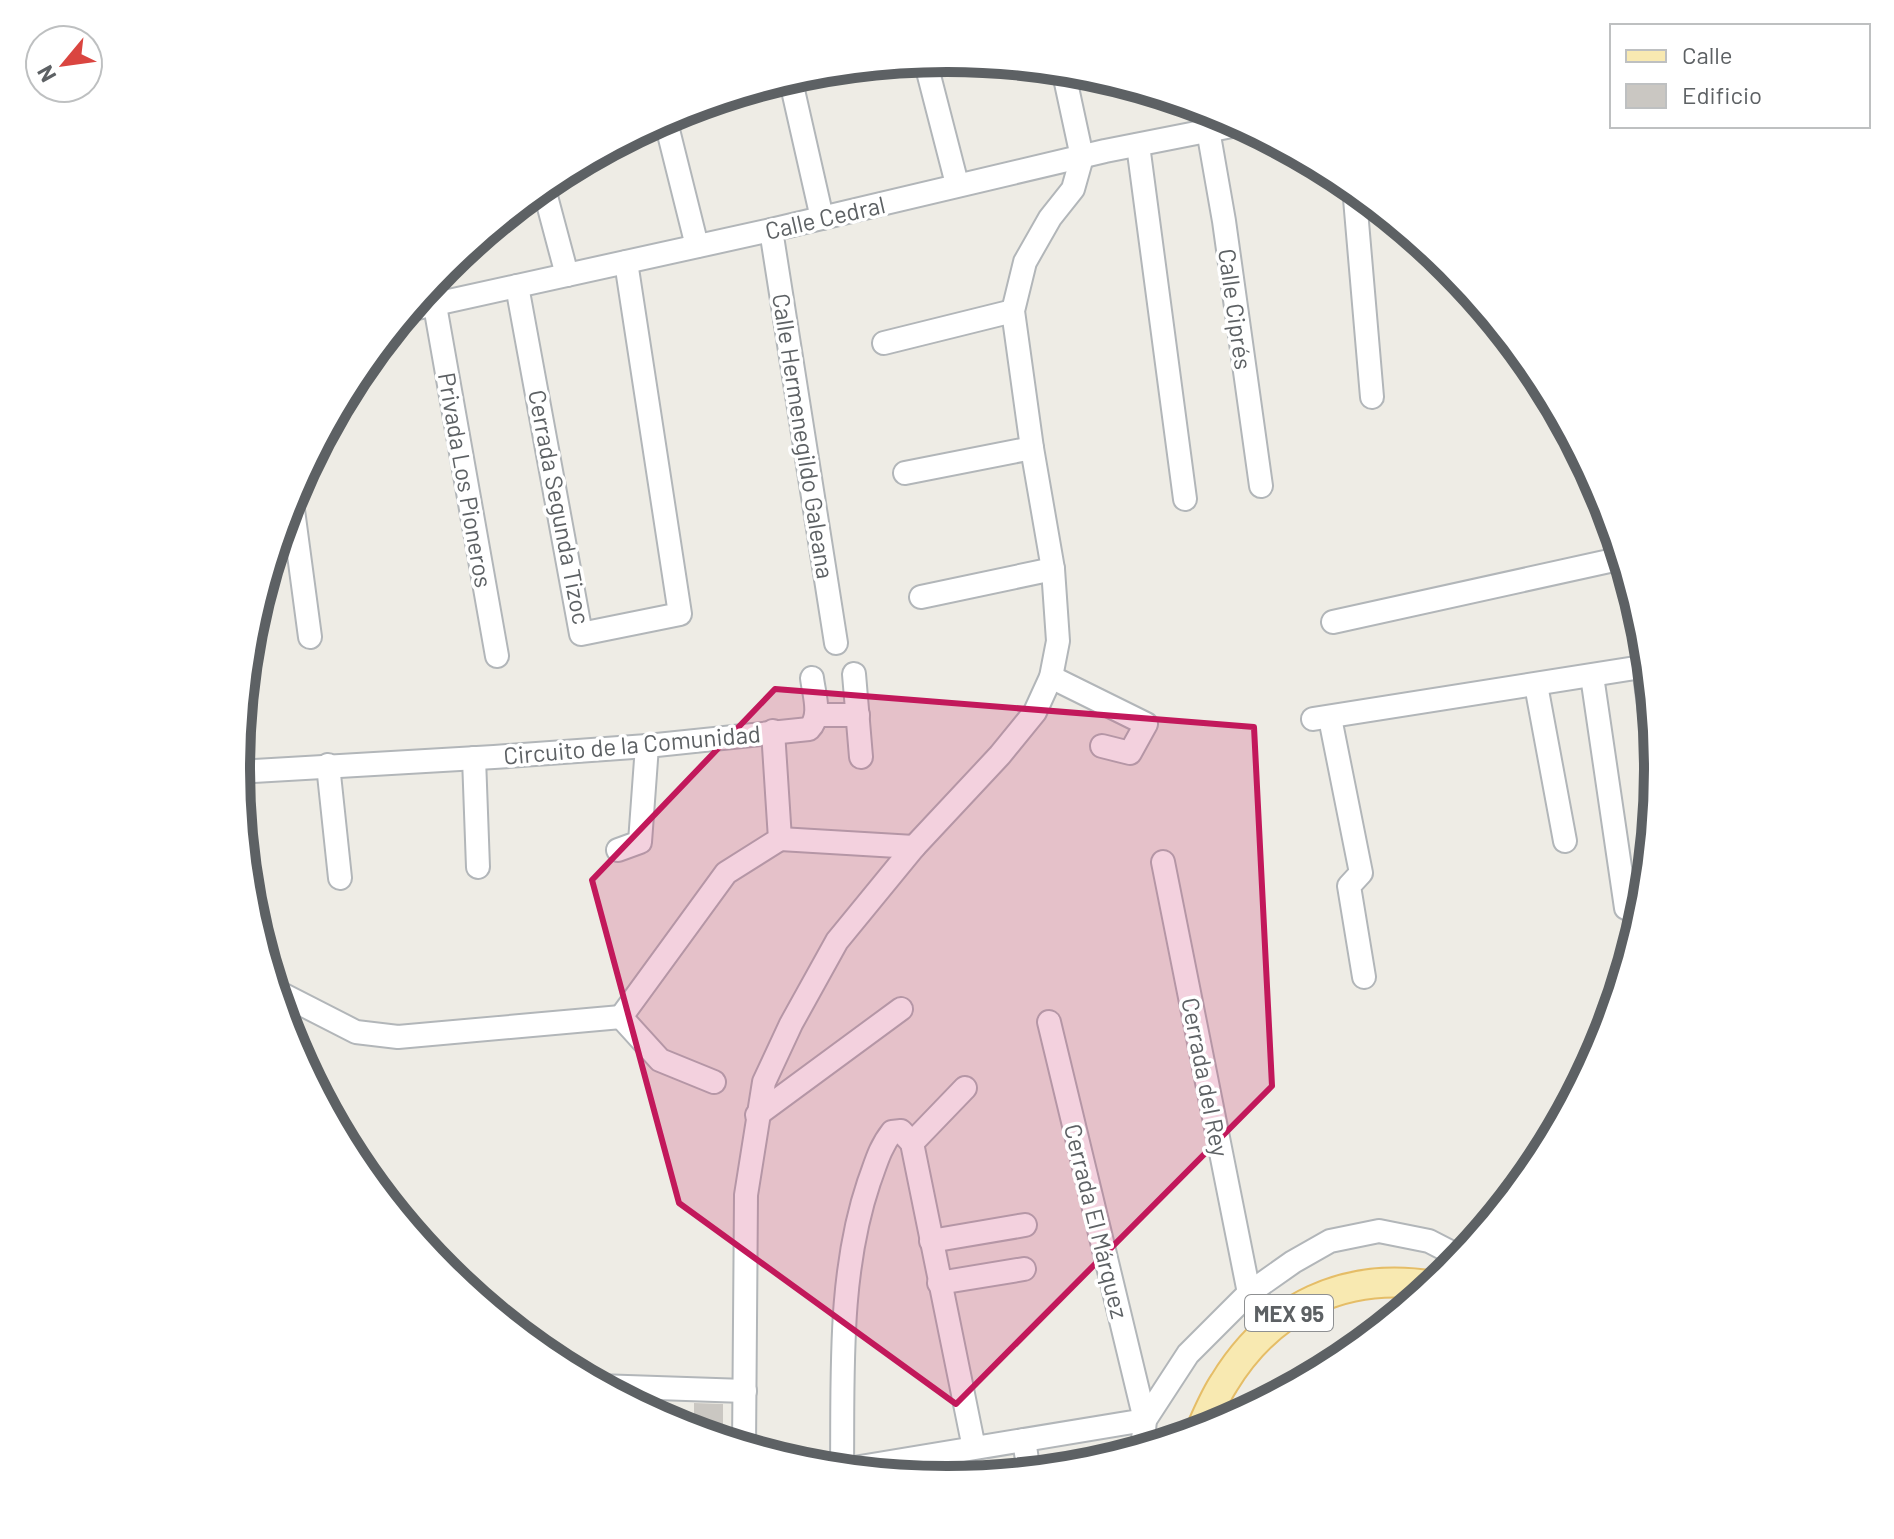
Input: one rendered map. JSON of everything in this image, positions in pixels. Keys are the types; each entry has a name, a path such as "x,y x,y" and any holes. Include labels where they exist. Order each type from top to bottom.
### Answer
{"main road":[{"name":"MEX 95","path":"1207,1417 1224,1383 1250,1349 1280,1319 1305,1303 1371,1282 1402,1280 1419,1283"}],"street":[{"path":"928,72 957,184"},
{"path":"744,1436 746,1195 764,1082 791,1024 837,941 914,847 1000,755 1035,712 1051,677 1058,641 1053,569 1013,311 1025,262 1050,218 1073,189 1082,157 1066,82"},
{"path":"793,89 822,218"},
{"name":"Calle Ciprés","path":"1207,122 1261,486"},
{"name":"Calle Cedral","path":"439,293 517,286 771,230 957,184 1222,129"},
{"path":"668,131 697,246"},
{"path":"1138,145 1185,499"},
{"path":"547,199 567,275"},
{"path":"1355,204 1372,397"},
{"name":"Calle Hermenegildo Galeana","path":"771,230 836,643"},
{"name":"Cerrada Segunda Tizoc","path":"517,286 581,634 680,614 626,262"},
{"name":"Privada Los Pioneros","path":"434,298 497,656"},
{"path":"884,343 1013,311"},
{"path":"905,473 1032,448"},
{"path":"295,524 310,637"},
{"path":"1333,622 1612,560"},
{"path":"921,597 1053,569"},
{"path":"1364,977 1349,886 1361,873 1322,718 1637,668"},
{"path":"854,674 861,757"},
{"path":"1592,676 1626,908"},
{"path":"1051,677 1146,724 1130,753 1102,746"},
{"path":"773,731 809,729 815,723 817,715 812,678"},
{"path":"1536,685 1565,841"},
{"path":"817,715 858,715"},
{"name":"Circuito de la Comunidad","path":"250,771 647,746 773,731 780,839"},
{"path":"618,850 640,842 647,746"},
{"path":"474,758 478,867"},
{"path":"328,765 340,878"},
{"path":"288,997 356,1032 398,1037 621,1017 726,873 780,839 914,847"},
{"name":"Cerrada del Rey","path":"1163,862 1249,1293"},
{"path":"757,1115 901,1009"},
{"path":"621,1017 660,1060 714,1082"},
{"name":"Cerrada El Márquez","path":"1049,1022 1145,1420"},
{"path":"907,1137 965,1088"},
{"path":"842,1459 844,1317 859,1211 882,1144 892,1132 907,1137"},
{"path":"907,1137 974,1448"},
{"path":"931,1241 1025,1225"},
{"path":"1143,1438 1145,1420 1188,1354 1249,1293 1293,1262 1330,1241 1379,1231 1429,1241 1450,1252"},
{"path":"939,1283 1024,1269"},
{"path":"623,1387 745,1391"},
{"path":"917,1466 974,1448 1145,1420"},
{"path":"1024,1440 1027,1462"}],"highlighted area":[{"path":"775,689 1254,727 1272,1086 956,1404 679,1203 592,880"}],"building":[{"path":"694,1403 723,1404 723,1427 694,1419"}]}
